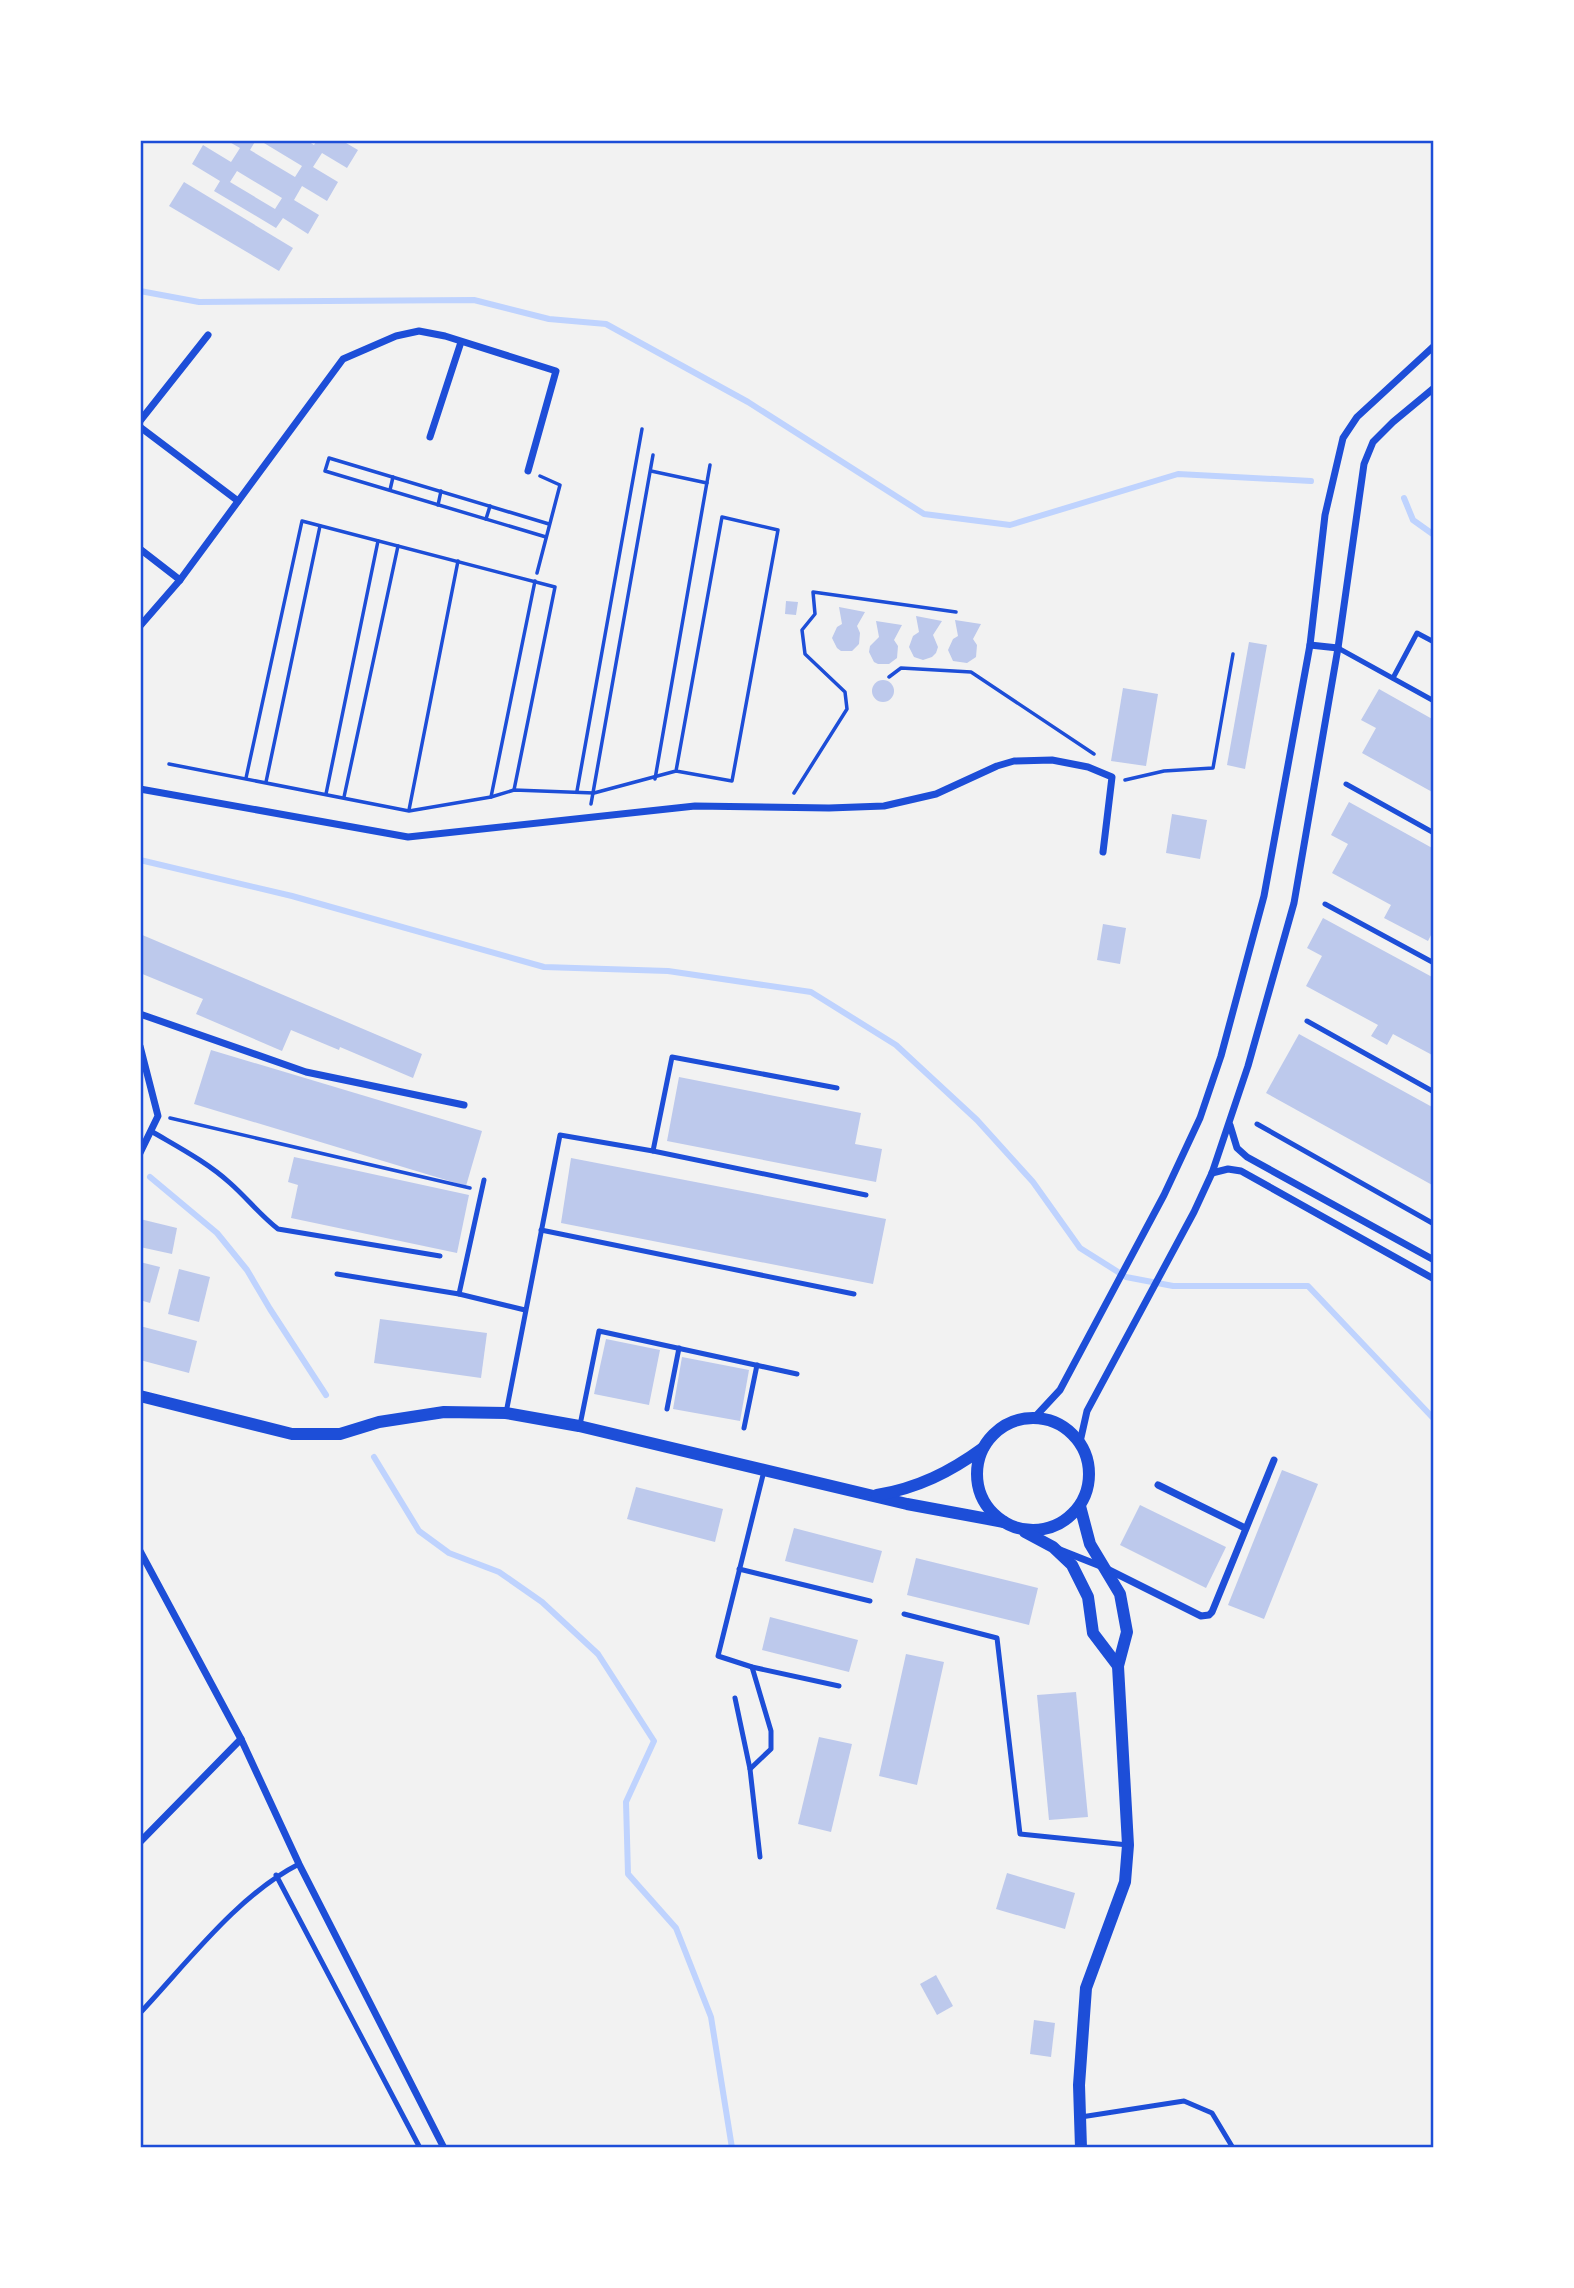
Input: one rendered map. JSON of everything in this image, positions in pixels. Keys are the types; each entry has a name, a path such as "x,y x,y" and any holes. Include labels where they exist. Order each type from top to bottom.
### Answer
{"street":[{"path":"140,626 180,580 343,359 396,336 419,331 445,336 556,371 528,471"},
{"path":"208,335 140,424 238,501"},
{"path":"430,437 461,342"},
{"path":"1034,1418 1060,1390 1164,1195 1200,1118 1221,1056 1264,896 1310,645 1325,515 1343,438 1357,417 1434,346"},
{"path":"1080,1443 1087,1411 1194,1212 1230,1125 1294,903 1338,648 1364,464 1373,442 1434,388"},
{"path":"140,549 180,580"},
{"path":"1310,645 1338,648"},
{"path":"140,789 408,837 695,806 884,806 936,794 1014,761 1052,760 1088,767 1112,777 1103,852"},
{"path":"140,1014 306,1072 464,1105"},
{"path":"140,1046 158,1116 140,1153"},
{"path":"1230,1125 1237,1148 1247,1157 1434,1260"},
{"path":"1212,1173 1227,1169 1241,1171 1434,1279"},
{"path":"140,1396 292,1434 340,1434 379,1422 444,1412 506,1413 579,1426 871,1496 1004,1522 1201,1616 1212,1612 1275,1460"},
{"path":"1004,1522 991,1511 982,1497 977,1480 978,1464 984,1448 992,1435 1005,1425 1034,1418 1052,1421 1080,1443 1090,1474 1087,1490 1080,1506 1069,1518 1054,1527 1037,1531 1019,1529"},
{"path":"871,1496 902,1491 931,1480 984,1448"},
{"path":"1158,1485 1245,1528"},
{"path":"1080,1506 1090,1544 1120,1594 1127,1632 1118,1666 1128,1845 1125,1882 1086,1988 1079,2085 1081,2148"},
{"path":"1053,1547 1072,1565 1088,1598 1093,1633 1118,1666"},
{"path":"140,1551 242,1739 299,1864 444,2148"},
{"path":"140,1842 242,1739"}],"lane":[{"path":"1393,678 1417,633 1434,642"},
{"path":"1338,648 1434,701"},
{"path":"1346,784 1434,833"},
{"path":"1325,904 1434,963"},
{"path":"1307,1021 1434,1092"},
{"path":"653,1151 672,1057 837,1088"},
{"path":"1256,1124 1434,1224"},
{"path":"151,1131 191,1154 230,1183 259,1214 278,1229 439,1256"},
{"path":"506,1413 560,1136 653,1151 866,1195"},
{"path":"459,1294 484,1180"},
{"path":"541,1230 854,1294"},
{"path":"337,1275 459,1294 525,1310"},
{"path":"579,1426 599,1331 797,1374"},
{"path":"667,1409 679,1348"},
{"path":"744,1428 757,1365"},
{"path":"764,1470 718,1656 752,1667 839,1686"},
{"path":"739,1569 870,1601"},
{"path":"904,1614 997,1638 1020,1834 1128,1845"},
{"path":"750,1769 771,1749 771,1731 752,1667"},
{"path":"735,1698 750,1769 760,1857"},
{"path":"140,2013 250,1895 276,1875 299,1864"},
{"path":"276,1875 420,2148"},
{"path":"1080,2117 1184,2101 1212,2113 1233,2148"}],"path":[{"path":"578,791 642,429"},
{"path":"592,803 653,455"},
{"path":"546,537 325,471 329,458 549,524"},
{"path":"655,779 710,465"},
{"path":"528,471 561,485 537,573"},
{"path":"650,471 706,483"},
{"path":"390,490 393,477"},
{"path":"438,505 441,491"},
{"path":"486,519 490,506"},
{"path":"169,764 409,810 491,797 514,790 594,793 655,779 676,771 732,781 778,530 722,517 676,771"},
{"path":"246,778 302,521 555,587 514,790"},
{"path":"266,782 320,526"},
{"path":"326,794 378,541"},
{"path":"344,797 398,546"},
{"path":"409,810 458,561"},
{"path":"491,797 535,582"},
{"path":"785,808 847,709 845,692 804,654 802,630 815,614 813,592 956,612"},
{"path":"889,677 901,668 971,673 1110,764 1112,777 1125,780 1164,771 1213,768 1234,654"},
{"path":"158,1116 470,1188"}],"building":[{"path":"226,140 256,140 250,150 295,177 302,166 259,140 306,140 314,145 317,140 341,140 358,150 347,168 322,153 313,167 338,182 327,201 302,186 294,200 319,215 308,234 283,218 276,228 214,191 220,181 192,164 203,145 231,162 240,148","holes":["237,171 282,198 275,209 230,182"]},
{"path":"184,182 293,248 279,271 169,206"},
{"path":"786,601 798,602 796,615 785,614"},
{"path":"839,607 865,612 857,626 860,633 859,644 852,651 841,651 832,638 837,627 842,624"},
{"path":"916,616 942,621 933,635 938,647 936,653 923,660 914,657 909,647 913,636 919,632"},
{"path":"955,620 981,624 973,639 977,645 976,657 967,663 953,661 948,650 953,639 958,636"},
{"path":"876,621 902,625 894,640 898,646 897,658 889,664 874,662 869,652 870,646 879,637"},
{"path":"1249,642 1267,645 1245,769 1227,765"},
{"path":"883,680 891,683 894,691 891,699 883,702 875,699 872,691 875,683"},
{"path":"1123,688 1158,694 1146,766 1111,761"},
{"path":"1379,689 1434,720 1434,793 1362,753 1376,728 1361,720"},
{"path":"1349,802 1434,849 1434,929 1428,941 1384,918 1391,905 1332,873 1348,844 1331,835"},
{"path":"1172,814 1207,820 1200,859 1166,853"},
{"path":"1323,918 1434,978 1434,1056 1393,1034 1387,1045 1371,1036 1378,1025 1306,986 1322,956 1307,948"},
{"path":"1103,924 1126,928 1120,964 1097,960"},
{"path":"140,934 422,1054 413,1078 340,1047 339,1050 291,1030 282,1051 196,1014 203,999 140,973"},
{"path":"1299,1034 1434,1108 1434,1186 1266,1093"},
{"path":"211,1050 482,1131 466,1186 194,1104"},
{"path":"679,1077 861,1113 855,1144 882,1149 876,1182 667,1141"},
{"path":"294,1157 469,1195 457,1253 291,1218 298,1185 288,1182"},
{"path":"571,1158 886,1219 873,1284 561,1223"},
{"path":"140,1219 177,1228 172,1254 140,1247"},
{"path":"140,1262 160,1267 150,1303 140,1300"},
{"path":"179,1269 210,1277 199,1322 168,1314"},
{"path":"380,1319 487,1333 481,1378 374,1363"},
{"path":"140,1326 197,1341 189,1373 140,1360"},
{"path":"606,1339 660,1350 649,1405 594,1394"},
{"path":"682,1357 749,1370 740,1421 673,1409"},
{"path":"1282,1470 1318,1484 1264,1619 1228,1605"},
{"path":"636,1487 723,1509 715,1542 627,1519"},
{"path":"1140,1505 1226,1547 1206,1588 1120,1545"},
{"path":"794,1528 882,1551 873,1583 785,1561"},
{"path":"916,1558 1038,1588 1029,1625 907,1595"},
{"path":"770,1617 858,1640 849,1672 762,1650"},
{"path":"906,1654 944,1662 917,1785 879,1776"},
{"path":"1076,1692 1088,1817 1049,1820 1037,1695"},
{"path":"819,1737 852,1744 831,1832 798,1824"},
{"path":"1007,1873 1075,1893 1065,1929 996,1909"},
{"path":"936,1975 953,2006 937,2015 920,1984"},
{"path":"1034,2020 1055,2023 1051,2057 1030,2054"}],"waterway":[{"path":"140,291 199,302 474,300 549,319 606,324 748,402 924,514 1010,525 1178,474 1311,481"},
{"path":"1404,498 1413,520 1434,535"},
{"path":"140,860 292,896 544,967 668,971 811,992 896,1045 977,1120 1033,1182 1080,1248 1126,1277 1173,1286 1308,1286 1434,1419"},
{"path":"150,1177 217,1233 247,1270 326,1395"},
{"path":"374,1457 419,1531 449,1553 499,1572 542,1602 598,1654 654,1741 626,1802 628,1874 676,1928 711,2017 732,2148"}]}
